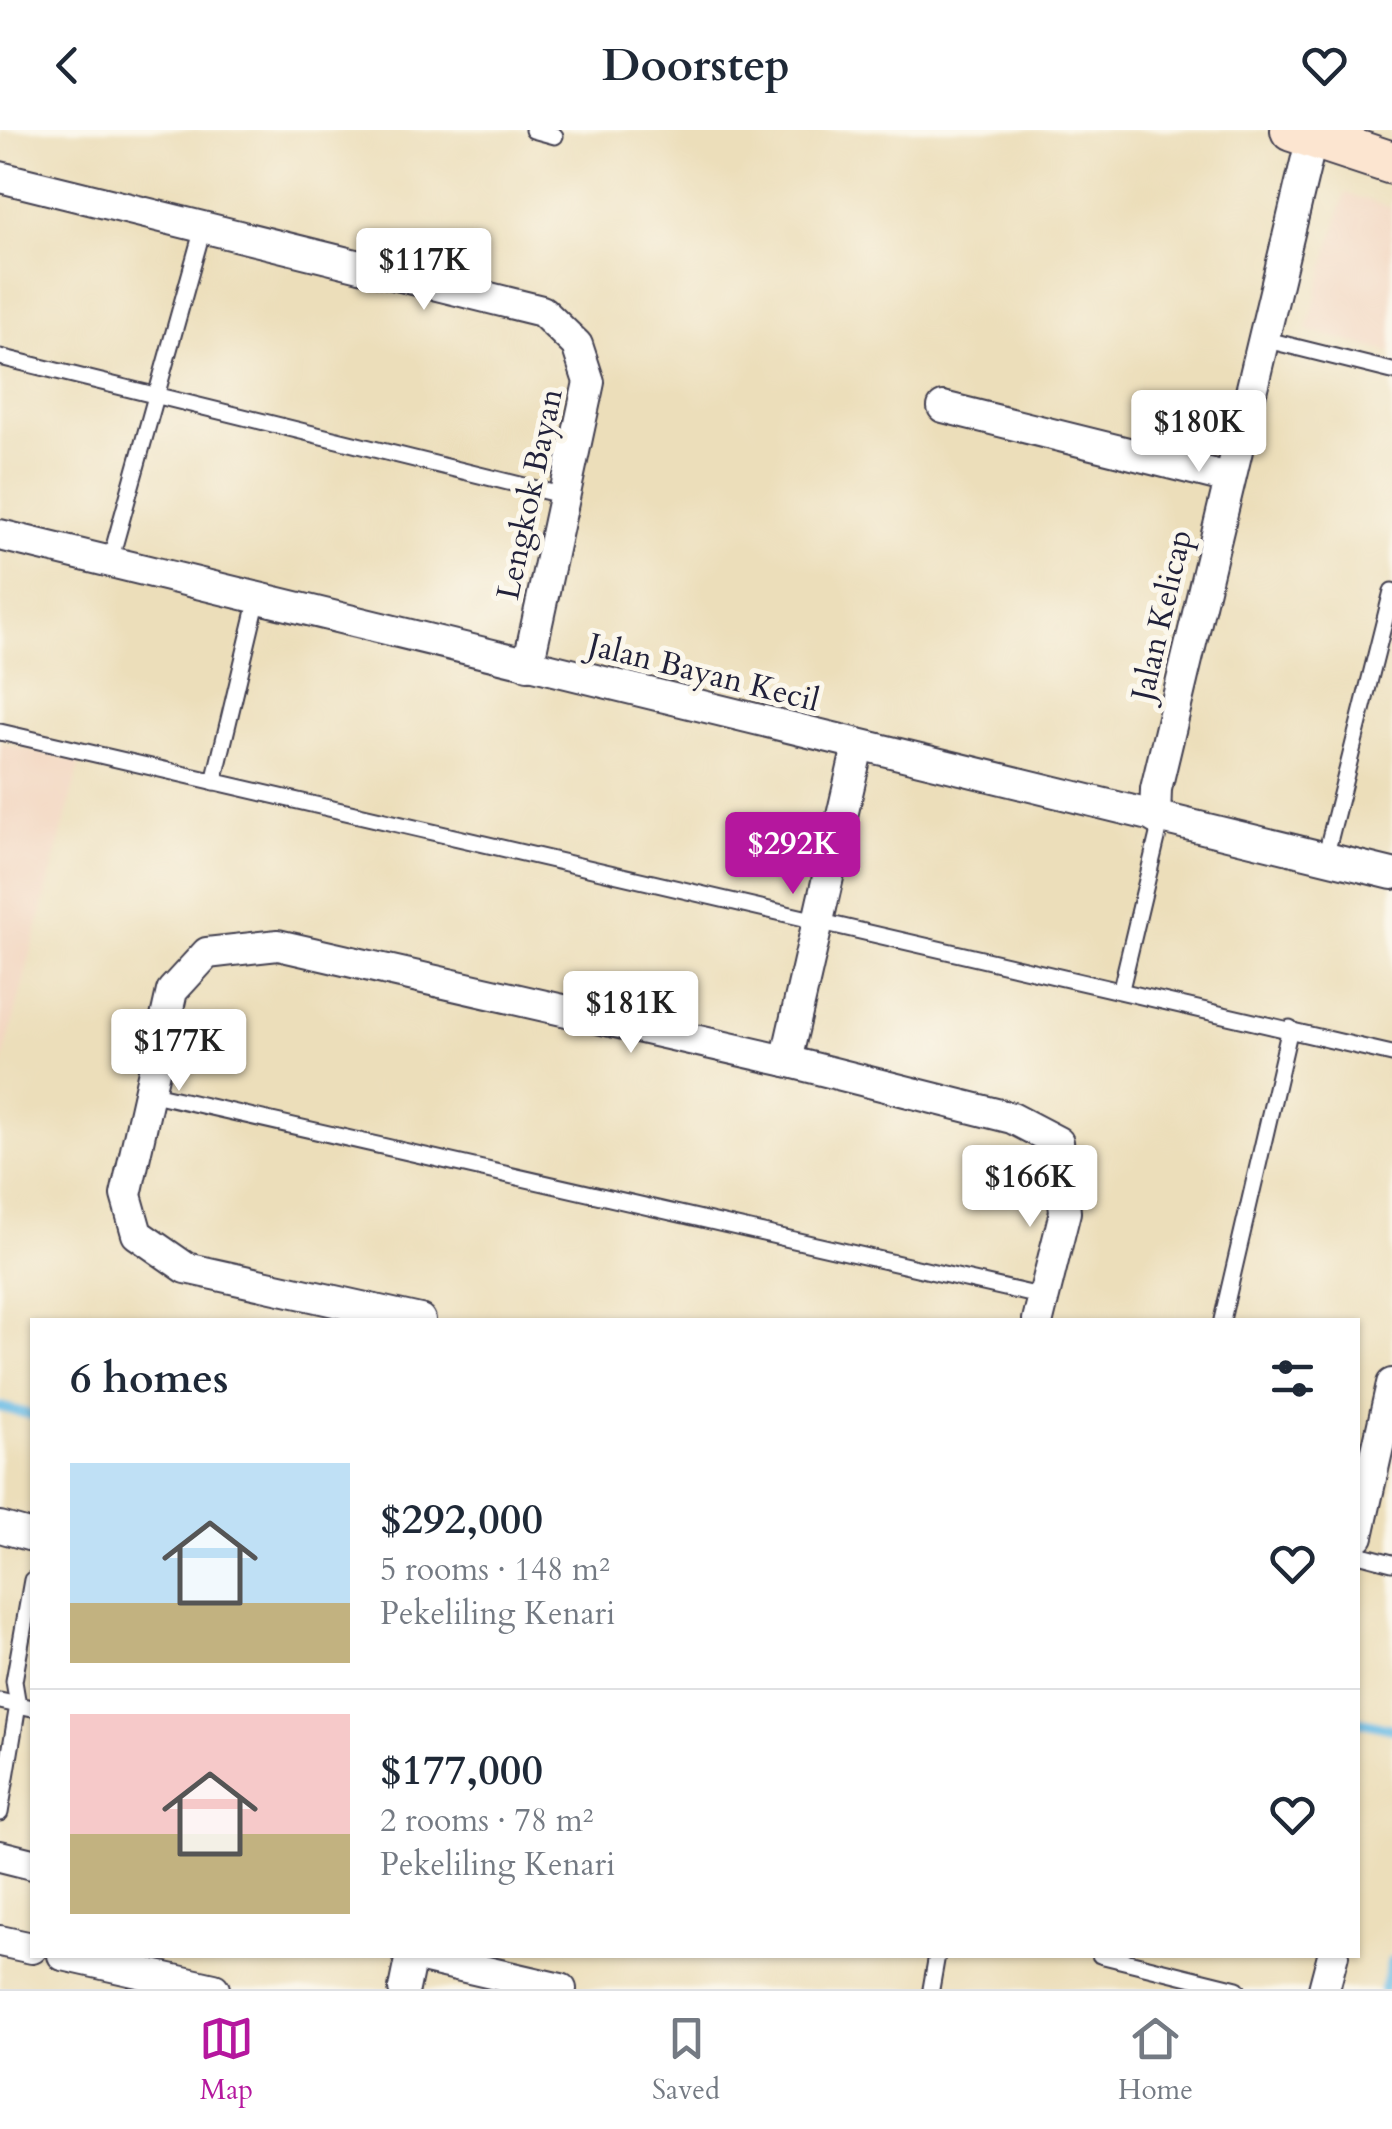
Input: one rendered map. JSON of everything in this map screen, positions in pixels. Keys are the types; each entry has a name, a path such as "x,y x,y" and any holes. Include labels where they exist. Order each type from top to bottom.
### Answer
{"main road":[{"path":"1302,134 1392,164"}],"street":[{"name":"Jalan Kelicap","path":"1155,818 1156,789 1264,339 1302,134"},
{"name":"Lengkok Bayan","path":"0,178 542,311 577,346 589,382 528,666"},
{"path":"943,407 1230,478"},
{"name":"Jalan Bayan Kecil","path":"0,536 1392,874"},
{"path":"786,1061 858,746"},
{"path":"411,1318 186,1268 137,1234 126,1195 172,991 207,953 278,945 786,1061 1012,1118 1058,1142 1065,1212 1041,1308"},
{"path":"1360,1529 1387,1428 1392,1384"},
{"path":"0,1527 30,1535"},
{"path":"0,1856 30,1864"},
{"path":"0,1941 30,1948"},
{"path":"76,1958 214,1989"},
{"path":"404,1989 411,1958"},
{"path":"437,1958 470,1962 561,1989"},
{"path":"1324,1989 1331,1958"}],"lane":[{"path":"533,130 555,136"},
{"path":"110,561 203,228"},
{"path":"1264,339 1392,370"},
{"path":"0,357 564,496"},
{"path":"1325,858 1392,591"},
{"path":"214,782 258,598"},
{"path":"0,732 1392,1054"},
{"path":"1120,989 1158,834 1155,818"},
{"path":"1222,1318 1290,1028"},
{"path":"149,1093 1041,1308"},
{"path":"1360,1555 1392,1563"},
{"path":"0,1813 25,1706 14,1681 30,1591"},
{"path":"0,1701 25,1706"},
{"path":"931,1989 936,1958"},
{"path":"1112,1958 1237,1989"}],"shaded area":[{"path":"1345,193 1392,208 1392,353 1307,330"},
{"path":"0,743 80,762 0,1073"}],"waterway":[{"path":"0,1407 30,1414"},
{"path":"1360,1721 1392,1729"},
{"path":"1384,1989 1392,1961"}]}
